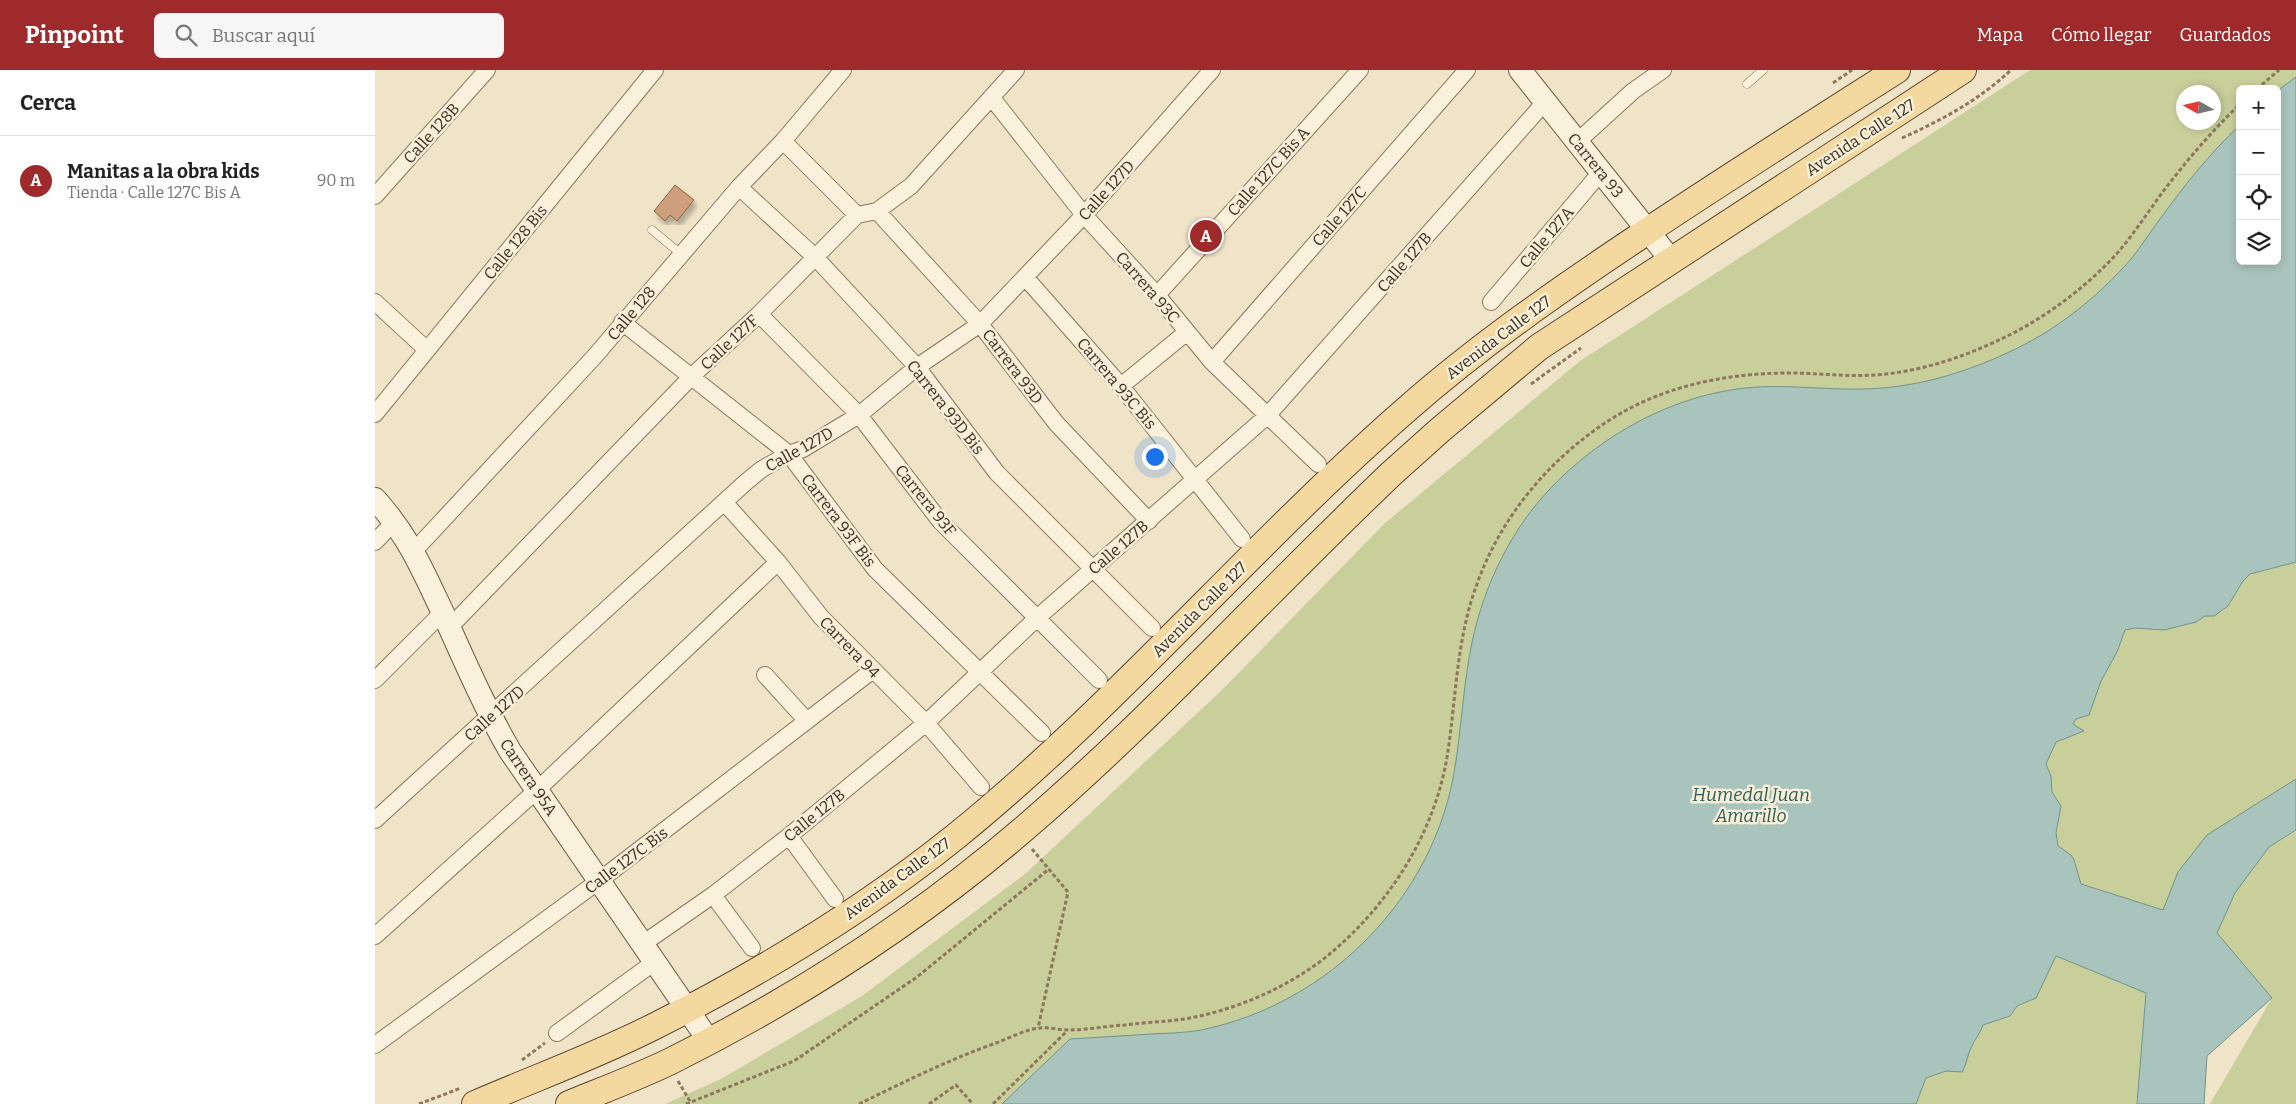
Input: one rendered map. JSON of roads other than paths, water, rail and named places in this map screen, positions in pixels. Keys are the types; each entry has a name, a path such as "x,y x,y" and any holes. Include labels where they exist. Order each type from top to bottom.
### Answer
{"main road":[{"name":"Avenida Calle 127","path":"475,1104 652,1028 773,961 847,916 955,837 1039,765 1410,406 1525,315 1648,231 1897,70"},
{"name":"Avenida Calle 127","path":"569,1104 669,1062 709,1041 784,998 877,940 949,888 1023,830 1094,767 1342,520 1439,430 1539,347 1963,70"}],"street":[{"name":"Calle 128B","path":"375,196 487,70"},
{"name":"Calle 128 Bis","path":"375,414 655,70"},
{"name":"Calle 128","path":"414,551 595,356 739,187 783,141 843,70"},
{"path":"783,141 857,215 877,211 911,186 1016,70"},
{"name":"Calle 127D","path":"375,820 762,469 789,454 803,449 859,415 917,367 981,324 1084,215 1211,70"},
{"name":"Calle 127C Bis A","path":"1157,295 1360,70"},
{"name":"Calle 127C","path":"1212,362 1467,70"},
{"name":"Carrera 93","path":"1520,70 1671,260"},
{"path":"1577,142 1633,91 1663,70"},
{"name":"Carrera 93C","path":"991,98 1084,215 1157,295 1212,362 1318,464"},
{"name":"Calle 127B","path":"557,1034 713,895 789,836 926,723 1037,618 1267,416 1545,102"},
{"name":"Calle 127A","path":"1491,302 1601,172"},
{"name":"Carrera 93D Bis","path":"739,187 815,257 917,367 997,473 1152,628"},
{"name":"Carrera 93D","path":"877,211 981,324 1056,423 1149,521"},
{"name":"Calle 127F","path":"375,680 446,620 693,376 759,314 857,215"},
{"name":"Carrera 93C Bis","path":"1025,277 1121,386 1242,539"},
{"path":"375,302 427,350"},
{"name":"Carrera 93F","path":"759,314 859,415 940,522 1099,680"},
{"name":"Carrera 93F Bis","path":"622,322 693,376 789,454 875,569 1042,733"},
{"path":"1121,386 1187,332"},
{"name":"Carrera 95A","path":"375,498 395,521 414,551 490,717 510,751 689,1008 709,1041"},
{"name":"Carrera 94","path":"724,502 778,562 821,617 926,723 981,787"},
{"path":"375,542 395,521"},
{"path":"375,936 537,790 778,562"},
{"name":"Calle 127C Bis","path":"375,1045 600,880 873,670"},
{"path":"765,675 807,721"},
{"path":"789,836 835,899"},
{"path":"713,895 752,948"}],"lane":[{"path":"1747,84 1763,70"},
{"path":"652,230 681,254"}],"water":[{"name":"Humedal Juan Amarillo","path":"2296,77 2296,562 2250,574 2243,581 2228,606 2214,616 2205,616 2196,622 2164,630 2135,628 2125,630 2117,652 2101,681 2089,715 2076,719 2073,724 2084,731 2056,742 2046,764 2051,776 2052,792 2061,806 2056,833 2058,846 2071,855 2081,884 2163,910 2178,872 2207,835 2296,779 2296,830 2269,847 2235,893 2217,933 2272,998 2207,1056 2204,1104 2137,1104 2146,993 2056,956 2036,998 2017,1006 2010,1016 1983,1025 1971,1048 1962,1072 1946,1071 1926,1078 1916,1104 1002,1104 1070,1039 1189,1032 1248,1017 1292,996 1332,970 1369,938 1400,900 1425,859 1444,815 1455,767 1468,667 1475,631 1488,588 1497,567 1508,546 1533,508 1569,470 1592,451 1642,419 1698,397 1757,387 1851,389 1901,386 1919,383 1973,367 2024,345 2074,313 2118,273 2135,254 2198,170 2236,129 2236,265 2281,265 2281,88"}],"place":[{"name":"Manitas a la obra kids","path":"1206,236"}]}
